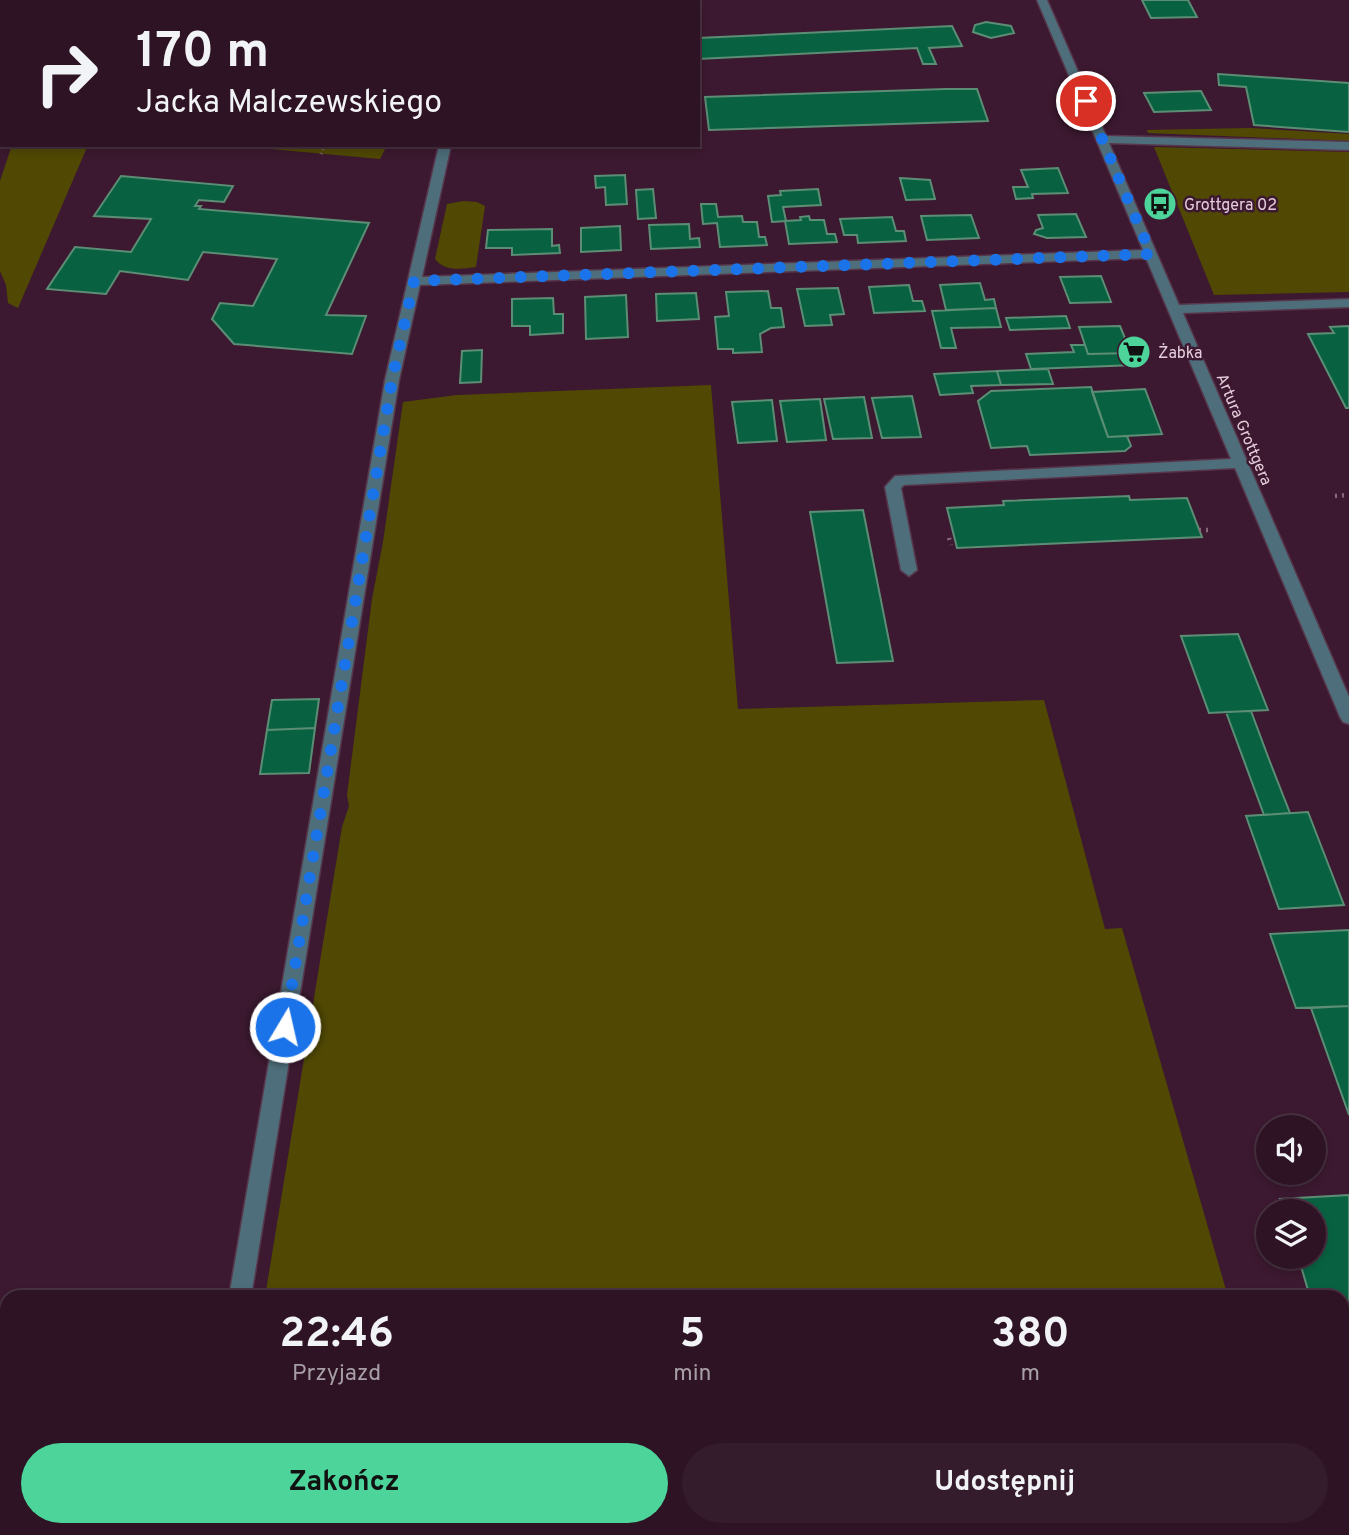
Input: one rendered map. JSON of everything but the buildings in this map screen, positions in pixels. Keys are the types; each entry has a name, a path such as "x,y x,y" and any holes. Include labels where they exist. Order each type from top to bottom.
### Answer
{"street":[{"name":"Artura Grottgera","path":"1042,0 1349,717"},
{"path":"1102,139 1349,146"},
{"path":"241,1290 392,380 444,147"},
{"path":"414,281 1151,254"},
{"path":"1175,309 1349,303"},
{"path":"909,570 893,487 900,480 1240,463"}],"path":[{"path":"321,154 324,147"},
{"path":"1335,496 1349,495"},
{"path":"1199,530 1210,530"},
{"path":"949,538 951,545"}],"shaded area":[{"path":"1250,128 1349,134 1349,141 1148,133 1147,130"},
{"path":"11,147 87,147 18,308 8,303 6,285 0,271 0,181"},
{"path":"250,147 386,147 380,159"},
{"path":"1154,147 1349,152 1349,292 1214,295"},
{"path":"477,202 485,206 476,267 449,268 435,259 447,204"},
{"path":"711,385 738,709 1044,700 1105,929 1122,928 1226,1290 266,1290 342,827 349,806 347,795 372,599 403,402 457,395"}],"place":[{"name":"Grottgera 02","path":"1160,204"},
{"name":"Żabka","path":"1134,352"}],"route":[{"path":"285,1027 392,380 414,281 1151,254 1086,101"}]}
